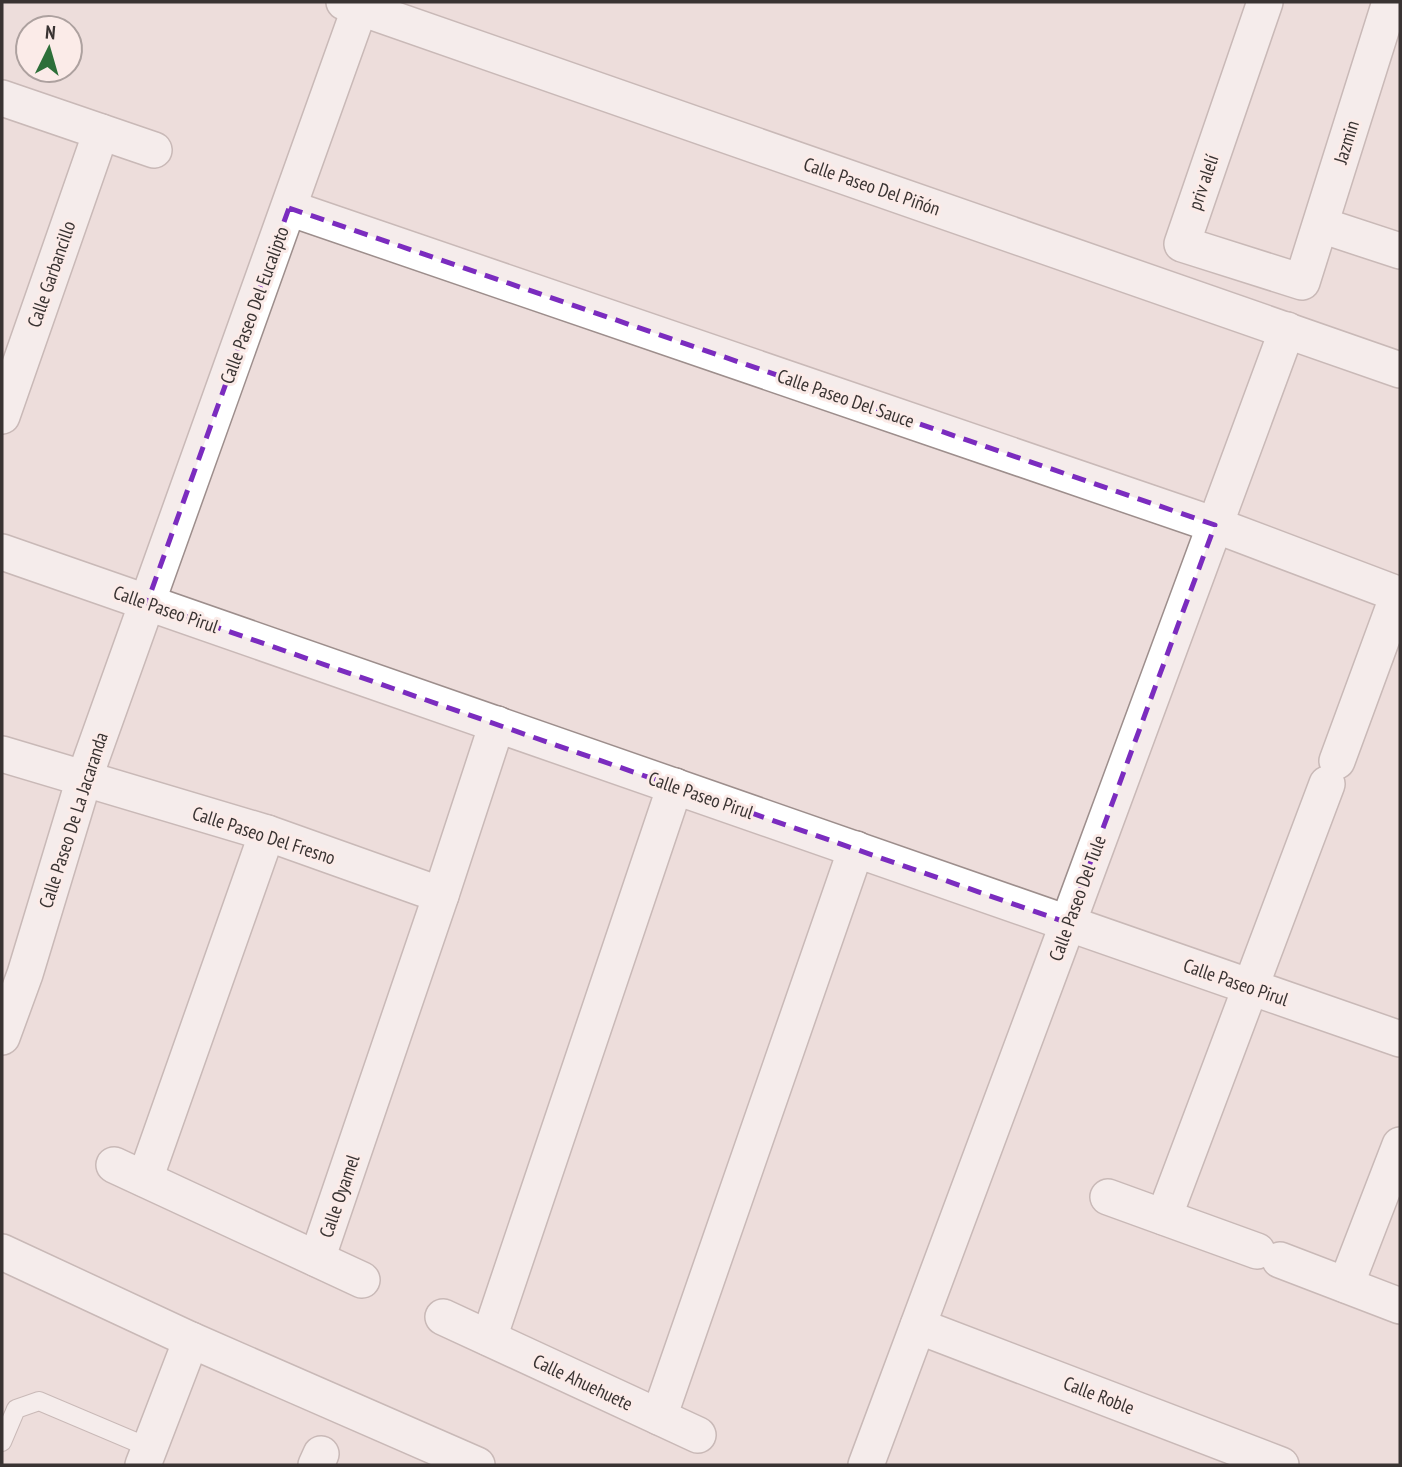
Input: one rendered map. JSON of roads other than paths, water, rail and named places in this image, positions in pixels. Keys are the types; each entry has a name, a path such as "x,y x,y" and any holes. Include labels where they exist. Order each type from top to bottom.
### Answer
{"street":[{"name":"priv alelí","path":"1265,2 1182,244 1302,282"},
{"name":"Jazmin","path":"1302,282 1389,42 1390,2"},
{"name":"Calle Paseo Del Eucalipto","path":"148,603 289,208 352,5"},
{"name":"Calle Paseo Del Piñón","path":"352,5 1400,370"},
{"path":"2,98 154,150"},
{"name":"Calle Garbancillo","path":"2,416 101,132"},
{"name":"Calle Paseo Del Sauce","path":"289,208 1215,525 1399,595"},
{"path":"1321,225 1400,251"},
{"name":"Calle Paseo Del Tule","path":"866,1465 1287,330"},
{"name":"Calle Paseo Pirul","path":"2,552 1400,1039"},
{"path":"1164,1217 1399,595"},
{"name":"Calle Paseo De La Jacaranda","path":"2,1037 13,969 148,603"},
{"name":"Calle Oyamel","path":"267,833 130,1172 317,1259 497,724"},
{"name":"Calle Paseo Del Fresno","path":"2,754 267,833 441,895"},
{"path":"489,1338 675,786"},
{"name":"Calle Ahuehuete","path":"443,1317 659,1417 856,849"},
{"path":"1346,1286 1400,1145"},
{"path":"1108,1197 1400,1306"},
{"path":"2,1252 191,1340 477,1465"},
{"path":"317,1259 362,1280"},
{"name":"Calle Roble","path":"918,1326 1281,1465"},
{"path":"147,1456 191,1340"},
{"path":"659,1417 698,1435"}],"lane":[{"path":"2,1442 16,1409 39,1401 147,1456"}]}
